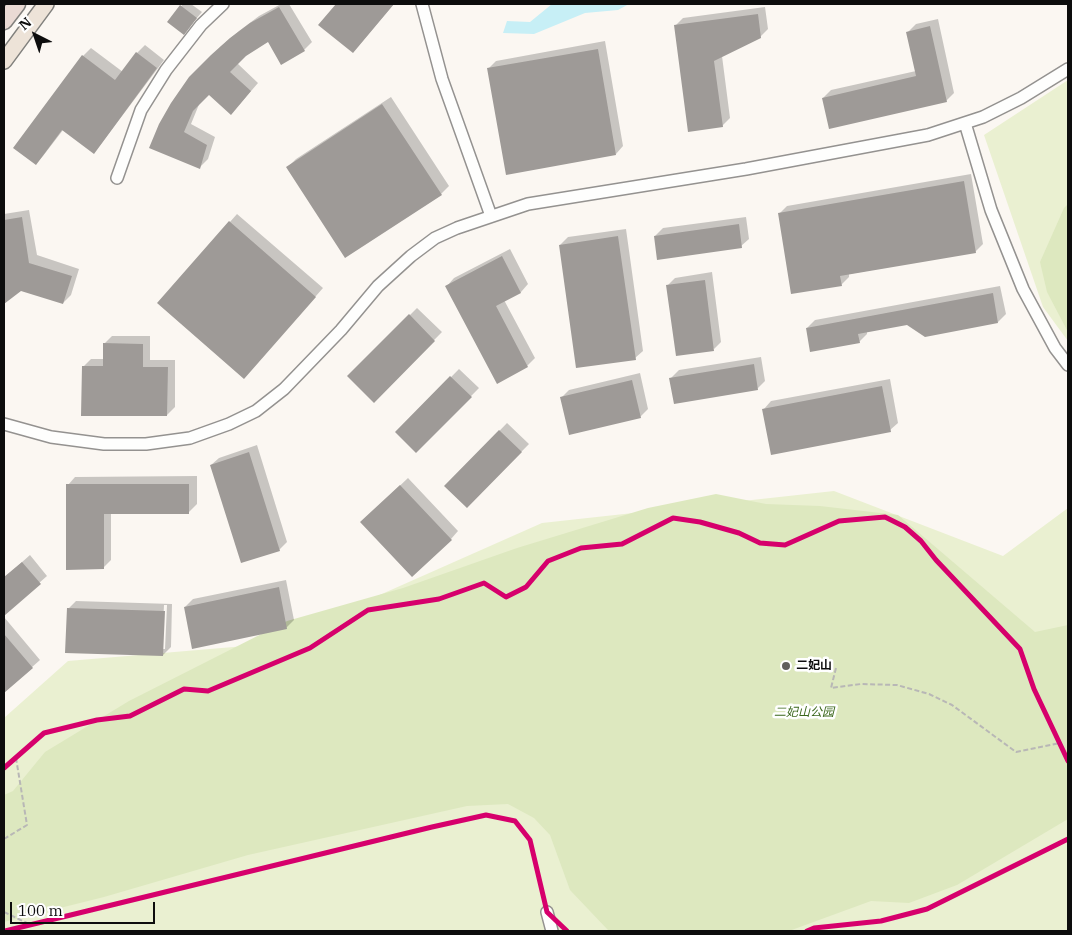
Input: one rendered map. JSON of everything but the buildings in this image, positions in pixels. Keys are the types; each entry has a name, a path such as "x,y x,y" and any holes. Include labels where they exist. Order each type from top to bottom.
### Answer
{"highway":[{"path":"4,21 17,4"}],"main road":[{"path":"4,61 46,4"}],"street":[{"path":"117,178 141,110 166,70 202,26 223,4"},
{"path":"422,4 442,79 491,216"},
{"path":"4,424 50,437 104,444 146,444 190,438 229,424 256,411 284,389 341,330 378,286 411,256 435,238 457,228 528,204 746,170 928,135 983,117 1020,98 1068,69"},
{"path":"965,123 991,210 1023,289 1055,348 1068,365"},
{"path":"547,912 552,931"}],"path":[{"path":"836,668 831,688 861,684 897,685 929,694 952,705 1016,752 1060,743"},
{"path":"1056,734 1064,752"},
{"path":"10,763 23,752"},
{"path":"4,839 27,825 16,758"},
{"path":"4,912 31,925"},
{"path":"22,927 41,922"}],"green space":[{"path":"1068,80 1068,341 1043,307 984,135"},
{"path":"1068,204 1068,332 1047,292 1040,262 1064,208"},
{"name":"二妃山公园","path":"834,491 1003,556 1068,508 1068,931 4,931 4,718 68,661 269,644 542,523"},
{"name":"二妃山公园","path":"716,494 766,504 820,506 898,515 1035,632 1068,625 1068,819 957,885 909,903 871,901 789,931 608,930 570,890 550,835 534,818 508,804 467,806 248,855 104,897 4,922 4,795 13,791 45,752 129,701 287,621 403,588 517,548 648,508"}],"water":[{"path":"552,4 629,4 618,10 585,13 534,34 503,33 507,21 530,22"}],"cycle path":[{"path":"4,768 44,733 97,720 130,716 184,689 208,691 310,648 368,610 439,599 484,583 506,597 526,587 548,561 581,548 622,544 673,518 700,522 739,533 760,543 785,545 839,521 885,517 905,527 921,541 936,560 1020,649 1034,689 1068,761"},
{"path":"5,931 486,815 515,821 530,840 547,912 567,931"},
{"path":"807,931 814,928 881,921 927,909 1068,839"}],"place":[{"name":"二妃山","path":"786,666"}]}
